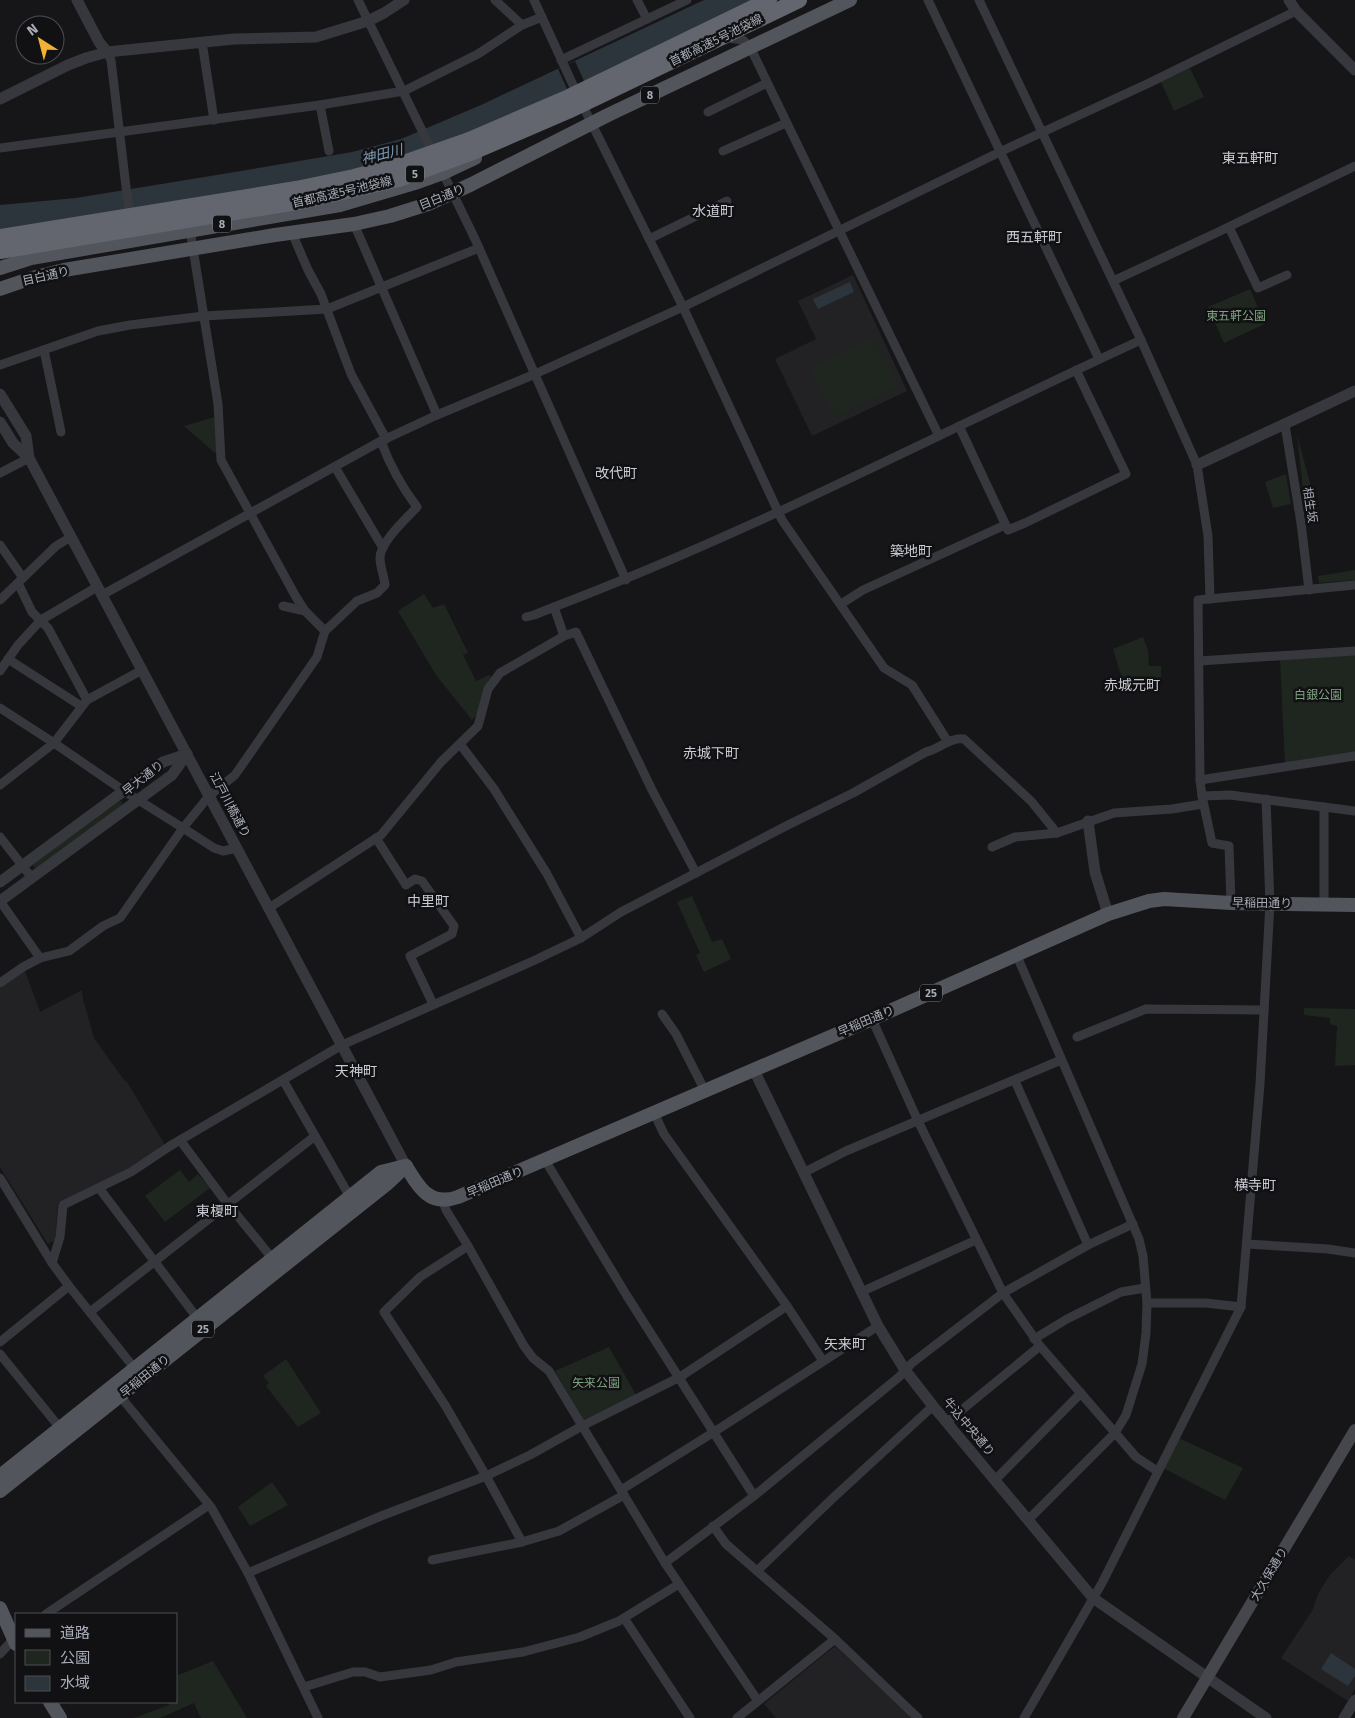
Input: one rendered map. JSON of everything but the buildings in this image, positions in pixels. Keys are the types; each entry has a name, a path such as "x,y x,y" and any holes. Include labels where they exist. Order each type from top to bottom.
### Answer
{"highway":[{"name":"首都高速5号池袋線","path":"0,237 296,189 395,166 469,140 561,100 770,0"},
{"name":"首都高速5号池袋線","path":"0,251 303,201 399,179 474,152 560,115 800,0"}],"main road":[{"name":"目白通り","path":"0,268 31,258 340,205 393,190 443,173 581,103 809,0"},
{"name":"目白通り","path":"0,290 32,278 64,270 354,224 390,216 453,193 591,123 850,0"},
{"name":"早稲田通り","path":"443,1201 458,1197 754,1070 1017,956 1108,914 1156,900 1355,905"},
{"name":"早稲田通り","path":"0,1476 381,1172 406,1166"},
{"name":"早稲田通り","path":"0,1491 388,1183 406,1166"},
{"path":"406,1166 414,1181 425,1192 436,1200 443,1201"},
{"name":"大久保通り","path":"1183,1718 1355,1430"},
{"path":"0,1608 15,1640"},
{"path":"51,1703 60,1718"}],"street":[{"path":"77,0 99,42 111,60 126,187 135,239"},
{"path":"358,0 480,248 626,580"},
{"path":"0,99 68,65 107,52 234,39 316,37 368,21 404,0"},
{"path":"495,0 522,25"},
{"path":"534,0 581,103 683,307 778,512 884,668 912,685 948,742"},
{"path":"638,0 647,19"},
{"path":"562,62 687,0"},
{"path":"928,0 1099,359"},
{"path":"979,0 1141,340 1197,465 1208,536 1210,599"},
{"path":"1289,0 1296,11 1355,70"},
{"path":"0,671 18,645 41,620 100,591 383,440 683,307 1000,152 1149,83 1296,11"},
{"path":"0,148 214,120 404,91 478,54 522,25 542,17"},
{"path":"728,38 743,40 750,47 939,436"},
{"path":"202,42 214,120"},
{"path":"708,112 767,83"},
{"path":"320,105 329,151"},
{"path":"723,151 786,123"},
{"path":"1113,281 1355,166"},
{"path":"649,239 727,201"},
{"path":"354,224 380,288 437,415"},
{"path":"1229,227 1258,288 1287,274"},
{"path":"190,230 218,404 221,460 305,611 325,631"},
{"path":"0,983 23,966 40,958 69,951 103,926 120,918 183,828 209,796 235,775 317,657 325,631 356,601 377,593 385,585 380,556 383,548 388,539 417,507 389,465 383,440 351,374 327,309 292,233"},
{"path":"0,365 98,331 130,325 204,316 327,309 480,248"},
{"path":"526,617 626,580 778,512 1141,340"},
{"path":"44,350 61,432"},
{"path":"959,426 1008,530 1026,523 1126,474 1076,370"},
{"path":"1197,465 1355,391"},
{"name":"江戸川橋通り","path":"0,394 26,436 29,458"},
{"name":"江戸川橋通り","path":"0,422 13,443 29,458 406,1166"},
{"name":"相生坂","path":"1285,425 1301,523 1309,590"},
{"path":"0,473 29,458"},
{"path":"335,467 383,548"},
{"path":"842,604 863,590 1005,525"},
{"path":"0,600 56,546 71,537"},
{"path":"0,545 20,581 32,612 48,628 84,703"},
{"path":"1231,903 1229,846 1212,843 1202,800 1200,780 1198,600 1355,585"},
{"path":"283,606 305,611"},
{"path":"554,607 564,636"},
{"path":"269,908 381,835 441,762 478,726 488,689 500,673 564,636 576,632 652,790 696,873"},
{"path":"1199,661 1355,651"},
{"path":"8,659 84,703"},
{"path":"0,784 54,743 84,703 142,670"},
{"path":"0,708 124,791 214,848 223,851 237,848"},
{"path":"52,1262 60,1237 63,1205 131,1172 180,1140 342,1045 581,938 621,912 948,742 958,738 964,739 1030,801 1057,834"},
{"path":"460,744 498,796 546,874 581,938"},
{"name":"早大通り","path":"0,882 163,762 187,754"},
{"name":"早大通り","path":"0,901 172,775 187,754"},
{"path":"1200,780 1355,756"},
{"path":"992,847 1015,837 1057,834 1114,812 1172,809 1202,800 1230,795 1355,812"},
{"path":"1024,1718 1092,1598 1241,1307 1260,1084 1270,903 1266,799"},
{"path":"1324,807 1324,904"},
{"path":"1088,821 1096,872 1108,914"},
{"path":"0,837 32,878"},
{"path":"376,838 406,885 415,879 422,881 454,926 452,934 410,956 433,1004"},
{"path":"0,901 40,958"},
{"path":"1017,956 1133,1224 1143,1256 1147,1303 1142,1364 1126,1415 1115,1433 1028,1520"},
{"path":"1077,1037 1146,1010 1264,1010"},
{"path":"662,1014 676,1034 705,1091"},
{"path":"872,1019 918,1121 1003,1293 1037,1343 1136,1457 1157,1471"},
{"path":"803,1172 865,1143 1061,1060"},
{"name":"牛込中央通り","path":"754,1070 878,1326 905,1370 933,1406 1092,1598 1266,1718"},
{"path":"283,1080 350,1197"},
{"path":"1015,1081 1088,1245"},
{"path":"654,1113 664,1134 787,1306 823,1362"},
{"path":"90,1312 315,1136"},
{"path":"180,1140 272,1258"},
{"path":"545,1160 617,1280 754,1496"},
{"path":"0,1178 52,1262 135,1369"},
{"path":"99,1188 198,1319"},
{"path":"443,1201 446,1210 524,1346 533,1358 549,1371 665,1563 758,1701"},
{"path":"665,1563 754,1496 891,1384 912,1363 1003,1293 1088,1245 1133,1224"},
{"path":"861,1292 976,1240"},
{"path":"1246,1244 1328,1249 1355,1253"},
{"path":"468,1246 420,1277 384,1312 445,1405 522,1542"},
{"path":"0,1342 69,1286"},
{"path":"947,1422 1066,1319 1121,1292 1146,1288"},
{"path":"1147,1303 1206,1303 1241,1307"},
{"path":"248,1573 381,1516 486,1476 680,1377 787,1306"},
{"path":"432,1560 522,1542 559,1531 878,1326"},
{"path":"0,1354 60,1428"},
{"path":"995,1480 1081,1393"},
{"path":"120,1396 209,1505 248,1573 318,1718"},
{"path":"757,1571 933,1406"},
{"path":"47,1613 209,1505"},
{"path":"713,1526 726,1544 835,1639 918,1718"},
{"path":"304,1687 353,1672 365,1672 380,1677 394,1676 431,1670 456,1662 523,1652 580,1637 624,1618 679,1584"},
{"path":"624,1618 690,1718"},
{"path":"738,1718 835,1639"},
{"path":"0,1654 15,1640"},
{"path":"1344,1718 1355,1700"}],"shaded area":[{"path":"853,275 907,391 812,436 775,359 816,339 798,301"},
{"path":"24,968 40,1012 82,990 94,1038 127,1082 165,1145 117,1176 58,1203 55,1240 48,1244 0,1167 0,988"},
{"path":"1349,1556 1355,1560 1355,1689 1348,1701 1281,1658 1312,1611 1319,1592 1330,1575"},
{"path":"835,1646 912,1718 776,1718 764,1704"}],"green space":[{"path":"1190,68 1204,97 1174,111 1161,82"},
{"name":"東五軒公園","path":"1250,289 1265,324 1224,343 1208,307"},
{"path":"874,337 898,386 835,417 810,368"},
{"path":"215,417 220,451 215,453 184,426"},
{"path":"1297,435 1318,513 1306,516"},
{"path":"1286,474 1291,504 1273,508 1265,482"},
{"path":"1355,570 1355,580 1319,583 1318,576"},
{"path":"424,594 433,608 444,604 468,653 463,655 476,681 489,675 492,677 479,712 472,720 436,675 398,611"},
{"path":"1143,637 1148,650 1149,666 1161,666 1161,678 1137,680 1133,677 1122,678 1113,649"},
{"name":"白銀公園","path":"1355,655 1355,753 1285,763 1280,660"},
{"path":"120,801 122,802 121,806 36,868 33,866 33,864"},
{"path":"692,896 712,942 722,939 731,959 704,972 696,955 700,953 677,902"},
{"path":"1304,1008 1355,1009 1355,1065 1335,1066 1337,1026 1330,1024 1330,1018 1304,1015"},
{"path":"180,1170 189,1182 198,1174 210,1188 165,1222 145,1196"},
{"name":"矢来公園","path":"609,1347 636,1395 583,1420 555,1371"},
{"path":"286,1359 321,1413 298,1427 266,1386 269,1383 263,1376"},
{"path":"1179,1438 1243,1468 1225,1500 1163,1468"},
{"path":"272,1482 288,1505 250,1526 238,1507"},
{"path":"213,1661 247,1718 201,1718 194,1703 160,1718 134,1718 169,1705 168,1703 178,1703 178,1675"}],"water":[{"name":"神田川","path":"704,0 779,0 688,45 450,155 0,246 0,205 76,198 235,172 352,152 401,139 481,105"},
{"path":"850,282 854,292 818,309 813,299"},
{"path":"1331,1653 1355,1669 1355,1676 1348,1686 1321,1669"}],"pier":[{"path":"575,61 589,92 572,100 558,69"}],"district":[{"name":"東五軒町","path":"1250,158"},
{"name":"水道町","path":"713,211"},
{"name":"西五軒町","path":"1034,237"},
{"name":"改代町","path":"616,473"},
{"name":"築地町","path":"911,551"},
{"name":"赤城元町","path":"1132,685"},
{"name":"赤城下町","path":"711,753"},
{"name":"中里町","path":"428,901"},
{"name":"天神町","path":"356,1071"},
{"name":"横寺町","path":"1255,1185"},
{"name":"東榎町","path":"217,1211"},
{"name":"矢来町","path":"845,1344"}]}
